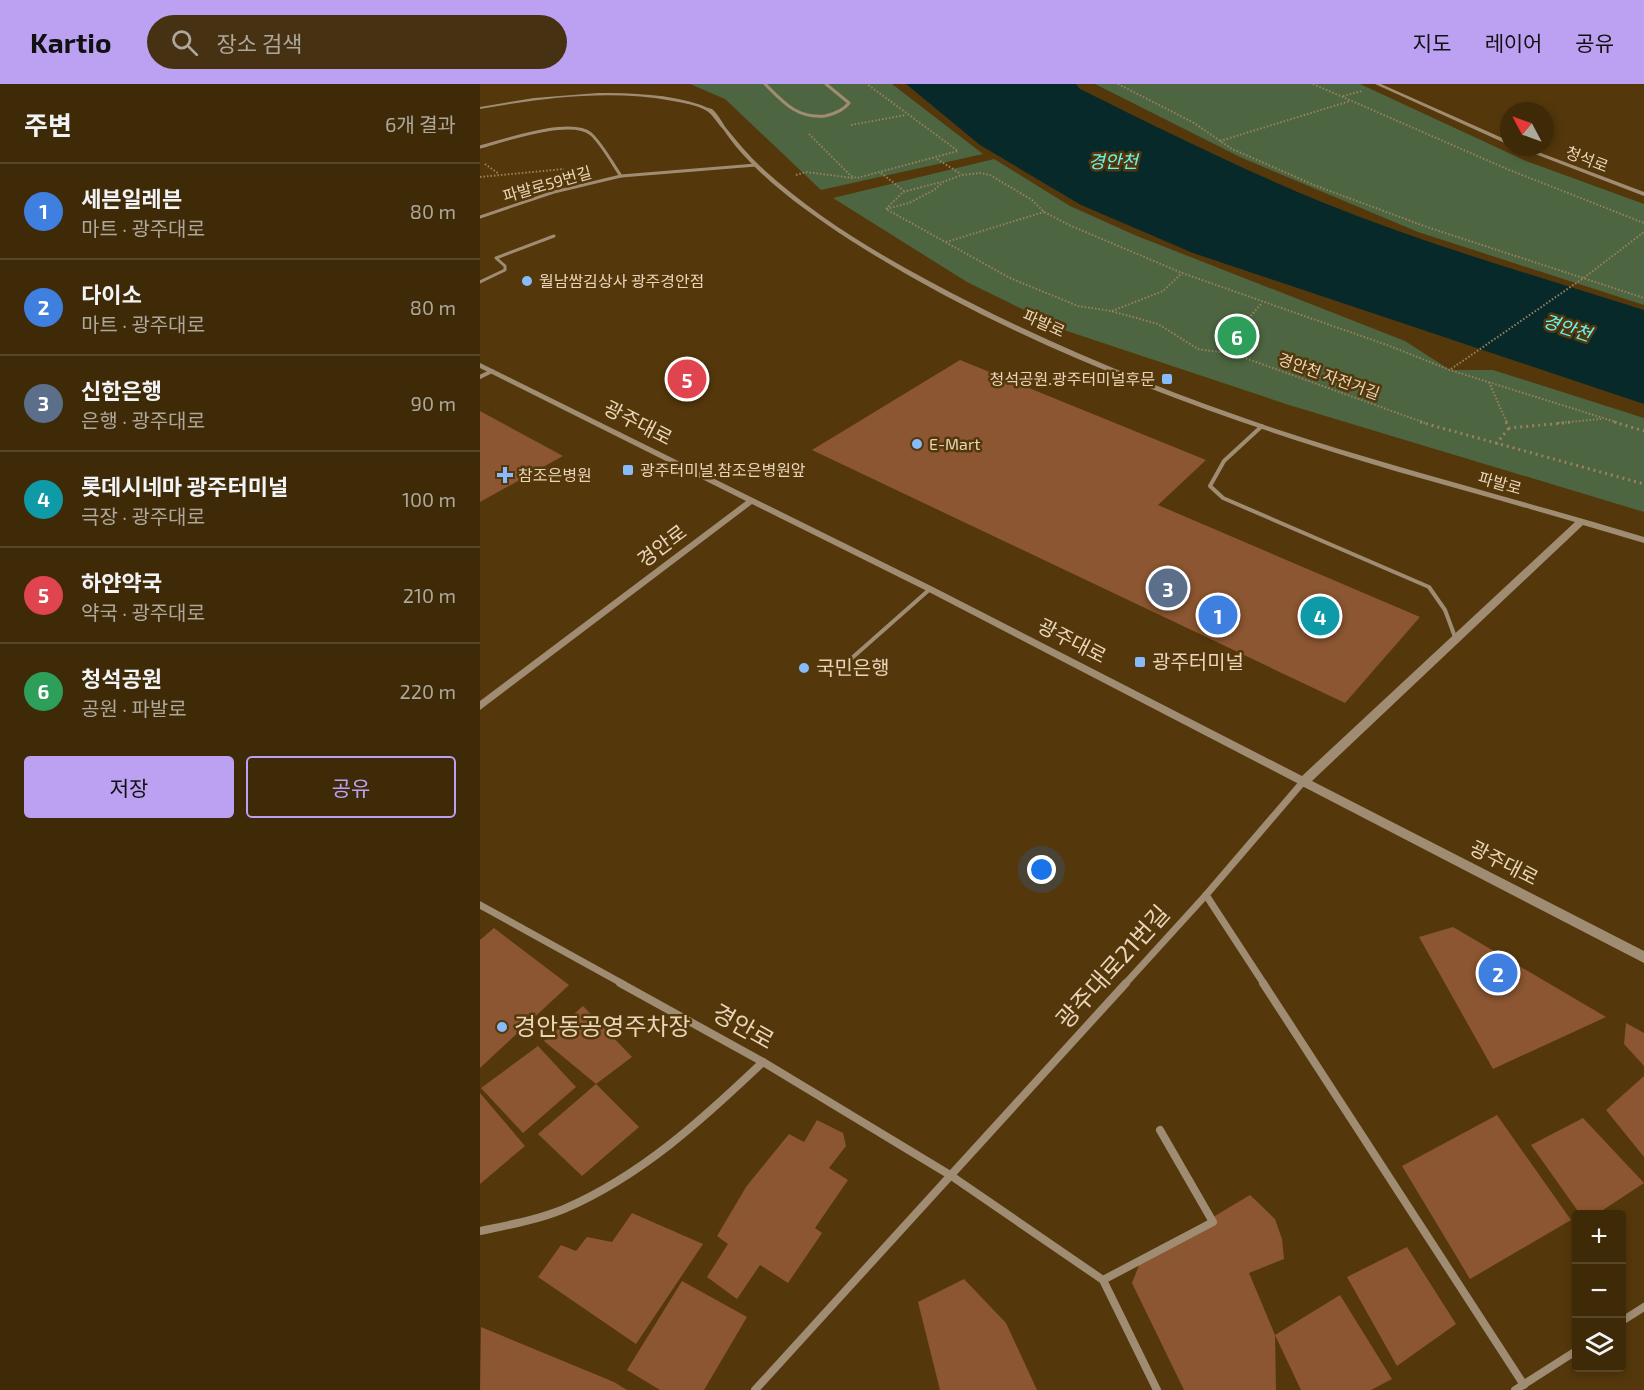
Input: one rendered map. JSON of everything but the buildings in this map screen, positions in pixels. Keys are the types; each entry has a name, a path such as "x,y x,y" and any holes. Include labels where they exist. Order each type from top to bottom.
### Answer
{"street":[{"path":"765,84 795,112 819,116 846,109 849,103 826,84"},
{"path":"1377,84 1500,138"},
{"path":"480,108 567,90 611,86"},
{"name":"파발로","path":"650,88 681,94 701,103 756,165 773,180 868,247 926,282 974,307 1132,379 1262,426 1480,493 1644,540"},
{"name":"파발로59번길","path":"480,147 566,128 585,130 590,133 621,176"},
{"name":"청석로","path":"1544,156 1644,194"},
{"name":"파발로59번길","path":"480,217 554,192 621,176 756,165"},
{"name":"광주대로","path":"480,365 930,589 1302,783 1644,957"},
{"path":"480,377 492,371"},
{"name":"경안로","path":"480,706 751,501"},
{"path":"1302,783 1455,637 1582,521"},
{"name":"광주대로21번길","path":"755,1390 1206,895 1302,783"},
{"path":"1206,895 1520,1388 1572,1354"},
{"name":"경안로","path":"480,905 763,1062 950,1175"},
{"path":"480,1231 547,1216 604,1190 655,1159 706,1116 763,1062"},
{"path":"1103,1280 1213,1222 1160,1130"},
{"path":"950,1175 1103,1280 1157,1390"},
{"path":"1626,1318 1644,1306"}],"lane":[{"path":"480,282 505,270 505,266 496,258 554,236"},
{"path":"1262,426 1220,465 1212,476 1210,486 1223,498 1429,587 1439,597 1447,612 1455,637"},
{"path":"844,665 930,589"}],"path":[{"path":"773,180 806,172 857,178 958,151 867,84"},
{"path":"1118,84 1194,123 1220,141 1253,159 1356,201 1644,298"},
{"path":"1313,84 1517,174 1644,223"},
{"path":"1220,141 1351,100"},
{"path":"842,127 906,114"},
{"path":"809,134 851,176 857,178"},
{"path":"936,158 962,175"},
{"path":"480,160 500,174"},
{"path":"480,177 547,172 571,167"},
{"path":"880,172 904,190"},
{"path":"886,208 893,197 904,190 943,182 962,175 980,173 990,175 1032,200 1044,212 1182,273 1387,345 1450,370 1644,431"},
{"path":"886,208 909,204 934,190 943,182"},
{"name":"경안천 자전거길","path":"886,208 1010,278 1078,306 1111,311 1167,328 1198,349 1234,354 1424,423 1644,484"},
{"path":"945,243 1044,212"},
{"path":"1450,370 1585,277 1644,232"},
{"path":"1111,311 1163,291 1182,273"},
{"path":"1234,354 1246,321 1262,303"},
{"path":"1488,381 1509,428"},
{"path":"1496,444 1509,428 1605,419"}],"green space":[{"path":"690,84 892,84 983,154 821,190 725,99"},
{"path":"1095,84 1360,84 1500,149 1500,156 1515,156 1644,204 1644,305 1418,232 1242,158"},
{"path":"994,159 1070,206 1137,236 1405,341 1450,370 1493,370 1644,418 1644,512 1289,405 1067,331 967,282 833,198"}],"water":[{"name":"경안천","path":"906,84 1076,84 1080,89 1201,148 1324,203 1443,246 1644,310 1644,404 1193,253 1081,205 980,145"}],"place":[{"name":"월남쌈김상사 광주경안점","path":"527,281"},
{"name":"청석공원","path":"1237,336"},
{"name":"하얀약국","path":"687,379"},
{"name":"청석공원.광주터미널후문","path":"1167,379"},
{"name":"E-Mart","path":"917,444"},
{"name":"광주터미널.참조은병원앞","path":"628,470"},
{"name":"참조은병원","path":"505,475"},
{"name":"신한은행","path":"1168,588"},
{"name":"세븐일레븐","path":"1218,615"},
{"name":"롯데시네마 광주터미널","path":"1320,616"},
{"name":"광주터미널","path":"1140,662"},
{"name":"국민은행","path":"804,668"},
{"name":"다이소","path":"1498,973"},
{"name":"경안동공영주차장","path":"502,1027"}]}
